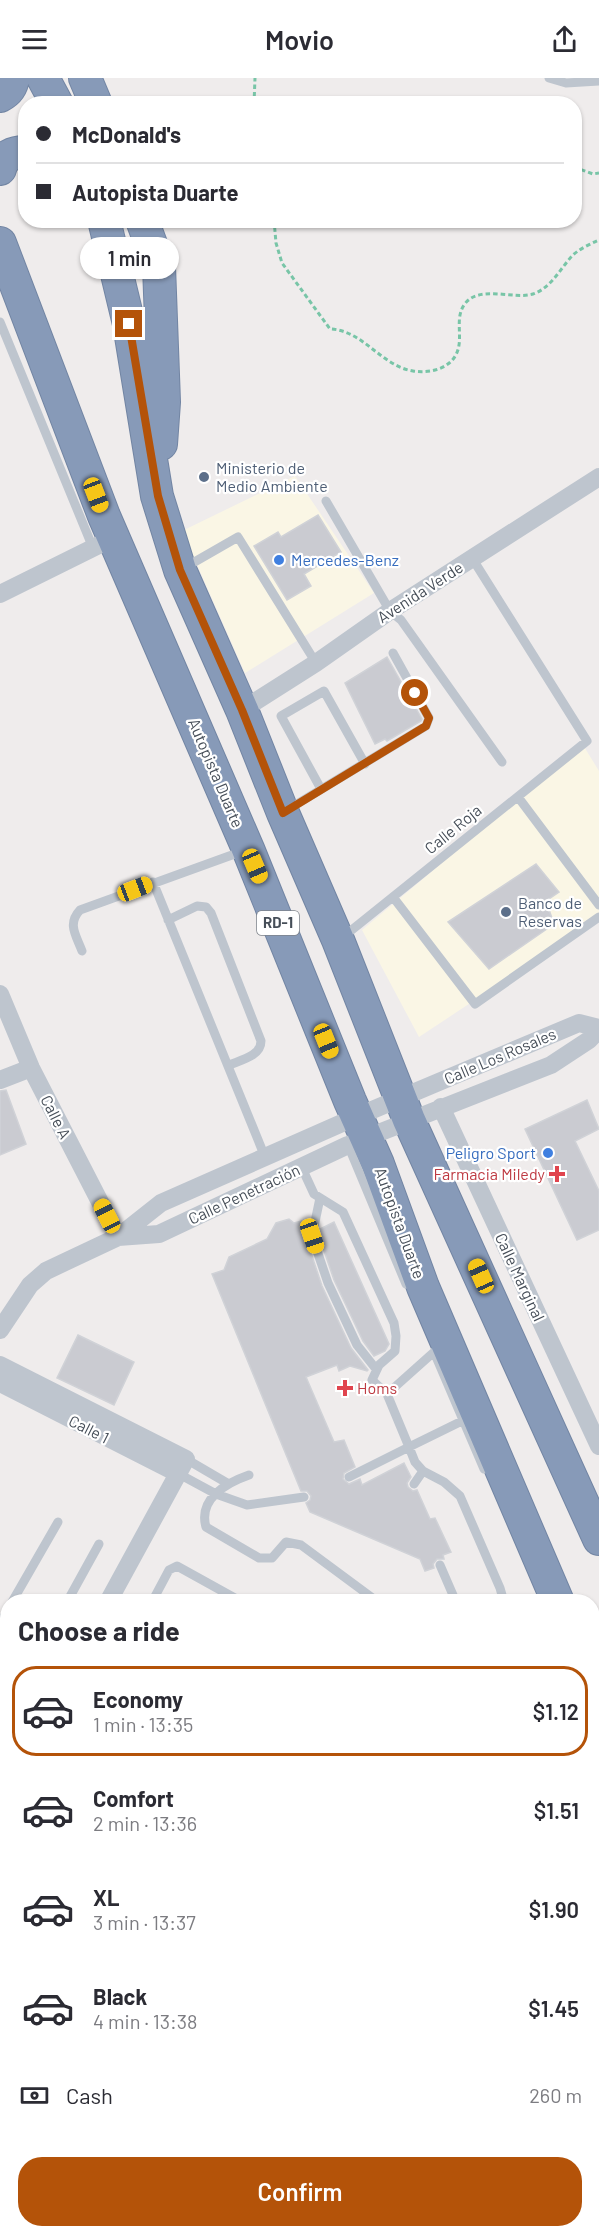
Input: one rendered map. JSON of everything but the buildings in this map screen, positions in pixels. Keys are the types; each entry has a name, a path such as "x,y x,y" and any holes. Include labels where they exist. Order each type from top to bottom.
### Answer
{"highway":[{"path":"0,96 6,93 13,83 13,78"},
{"path":"43,78 53,96"},
{"path":"85,78 93,96"},
{"path":"0,169 1,163 11,153 18,153"},
{"name":"RD-1","path":"106,228 129,324 158,496 180,570 242,710 406,1109 599,1539"},
{"path":"145,228 159,266 164,402 158,496"},
{"name":"Autopista Duarte","path":"0,243 103,543 248,849 357,1133 378,1164 423,1287 555,1594"}],"street":[{"name":"Avenida Verde","path":"242,710 316,663 390,611 599,477"},
{"path":"0,594 103,543"},
{"name":"Calle A","path":"0,994 31,1068 118,1237"},
{"name":"Calle Los Rosales","path":"579,1023 599,1028 589,1040 551,1065 441,1107 406,1109 579,1023"},
{"path":"0,1080 31,1068"},
{"name":"Calle Marginal","path":"441,1107 599,1446"},
{"path":"357,1133 406,1109"},
{"name":"Calle Penetración","path":"0,1330 30,1285 46,1271 118,1237 161,1203 265,1157 357,1133"},
{"name":"Calle Penetración","path":"118,1237 159,1234 302,1168 357,1133"},
{"path":"0,1365 183,1467 112,1594"},
{"name":"Calle 1","path":"0,1383 183,1467"}],"lane":[{"path":"549,78 566,83 599,81"},
{"path":"0,322 103,543"},
{"path":"326,501 390,611 401,620 502,762"},
{"path":"180,570 238,537 316,663"},
{"name":"Calle Roja","path":"338,940 587,741 472,558"},
{"path":"283,813 420,731 429,722 427,713 393,653"},
{"path":"321,789 281,716 324,692 365,764"},
{"path":"518,797 599,905"},
{"path":"82,951 72,926 73,917 80,910 248,849"},
{"path":"153,882 265,1157"},
{"path":"393,897 475,1004 599,917"},
{"path":"168,920 196,906 206,907 211,913 261,1041 257,1052 229,1065"},
{"path":"357,1133 412,1299"},
{"path":"302,1168 314,1194 344,1212 394,1323 395,1351 376,1369 372,1380 387,1394 415,1462 423,1471 453,1487 460,1496 502,1594"},
{"path":"320,1198 312,1236 328,1283 357,1345 376,1369"},
{"path":"429,1341 487,1474"},
{"path":"387,1394 434,1352"},
{"path":"349,1477 462,1421"},
{"path":"183,1467 227,1483"},
{"path":"183,1467 216,1494 247,1505 304,1497"},
{"path":"414,1484 423,1471"},
{"path":"249,1475 227,1483 216,1494 206,1507 203,1517 206,1527 259,1558 272,1558 286,1542 301,1545 367,1594"},
{"path":"17,1594 58,1522"},
{"path":"72,1594 99,1544"},
{"path":"440,1565 453,1594"},
{"path":"156,1594 169,1570 177,1566 228,1594"}],"path":[{"path":"254,96 255,78"},
{"path":"582,170 593,174 599,173"},
{"path":"275,228 282,263 330,329 348,332 396,365 413,371 441,369 452,362 459,346 460,313 472,297 486,294 531,295 543,290 573,255 599,240"}],"shaded area":[{"path":"295,476 374,593 245,673 182,531"},
{"path":"583,745 599,771 599,918 419,1037 362,930"}],"place":[{"name":"Ministerio de Medio Ambiente","path":"204,477"},
{"name":"Mercedes-Benz","path":"279,560"},
{"name":"Banco de Reservas","path":"506,912"},
{"name":"Peligro Sport","path":"548,1153"},
{"name":"Farmacia Miledy","path":"557,1174"},
{"name":"Homs","path":"345,1388"}],"route":[{"path":"129,324 158,496 180,570 242,710 283,813 426,726 429,718 415,693"}]}
